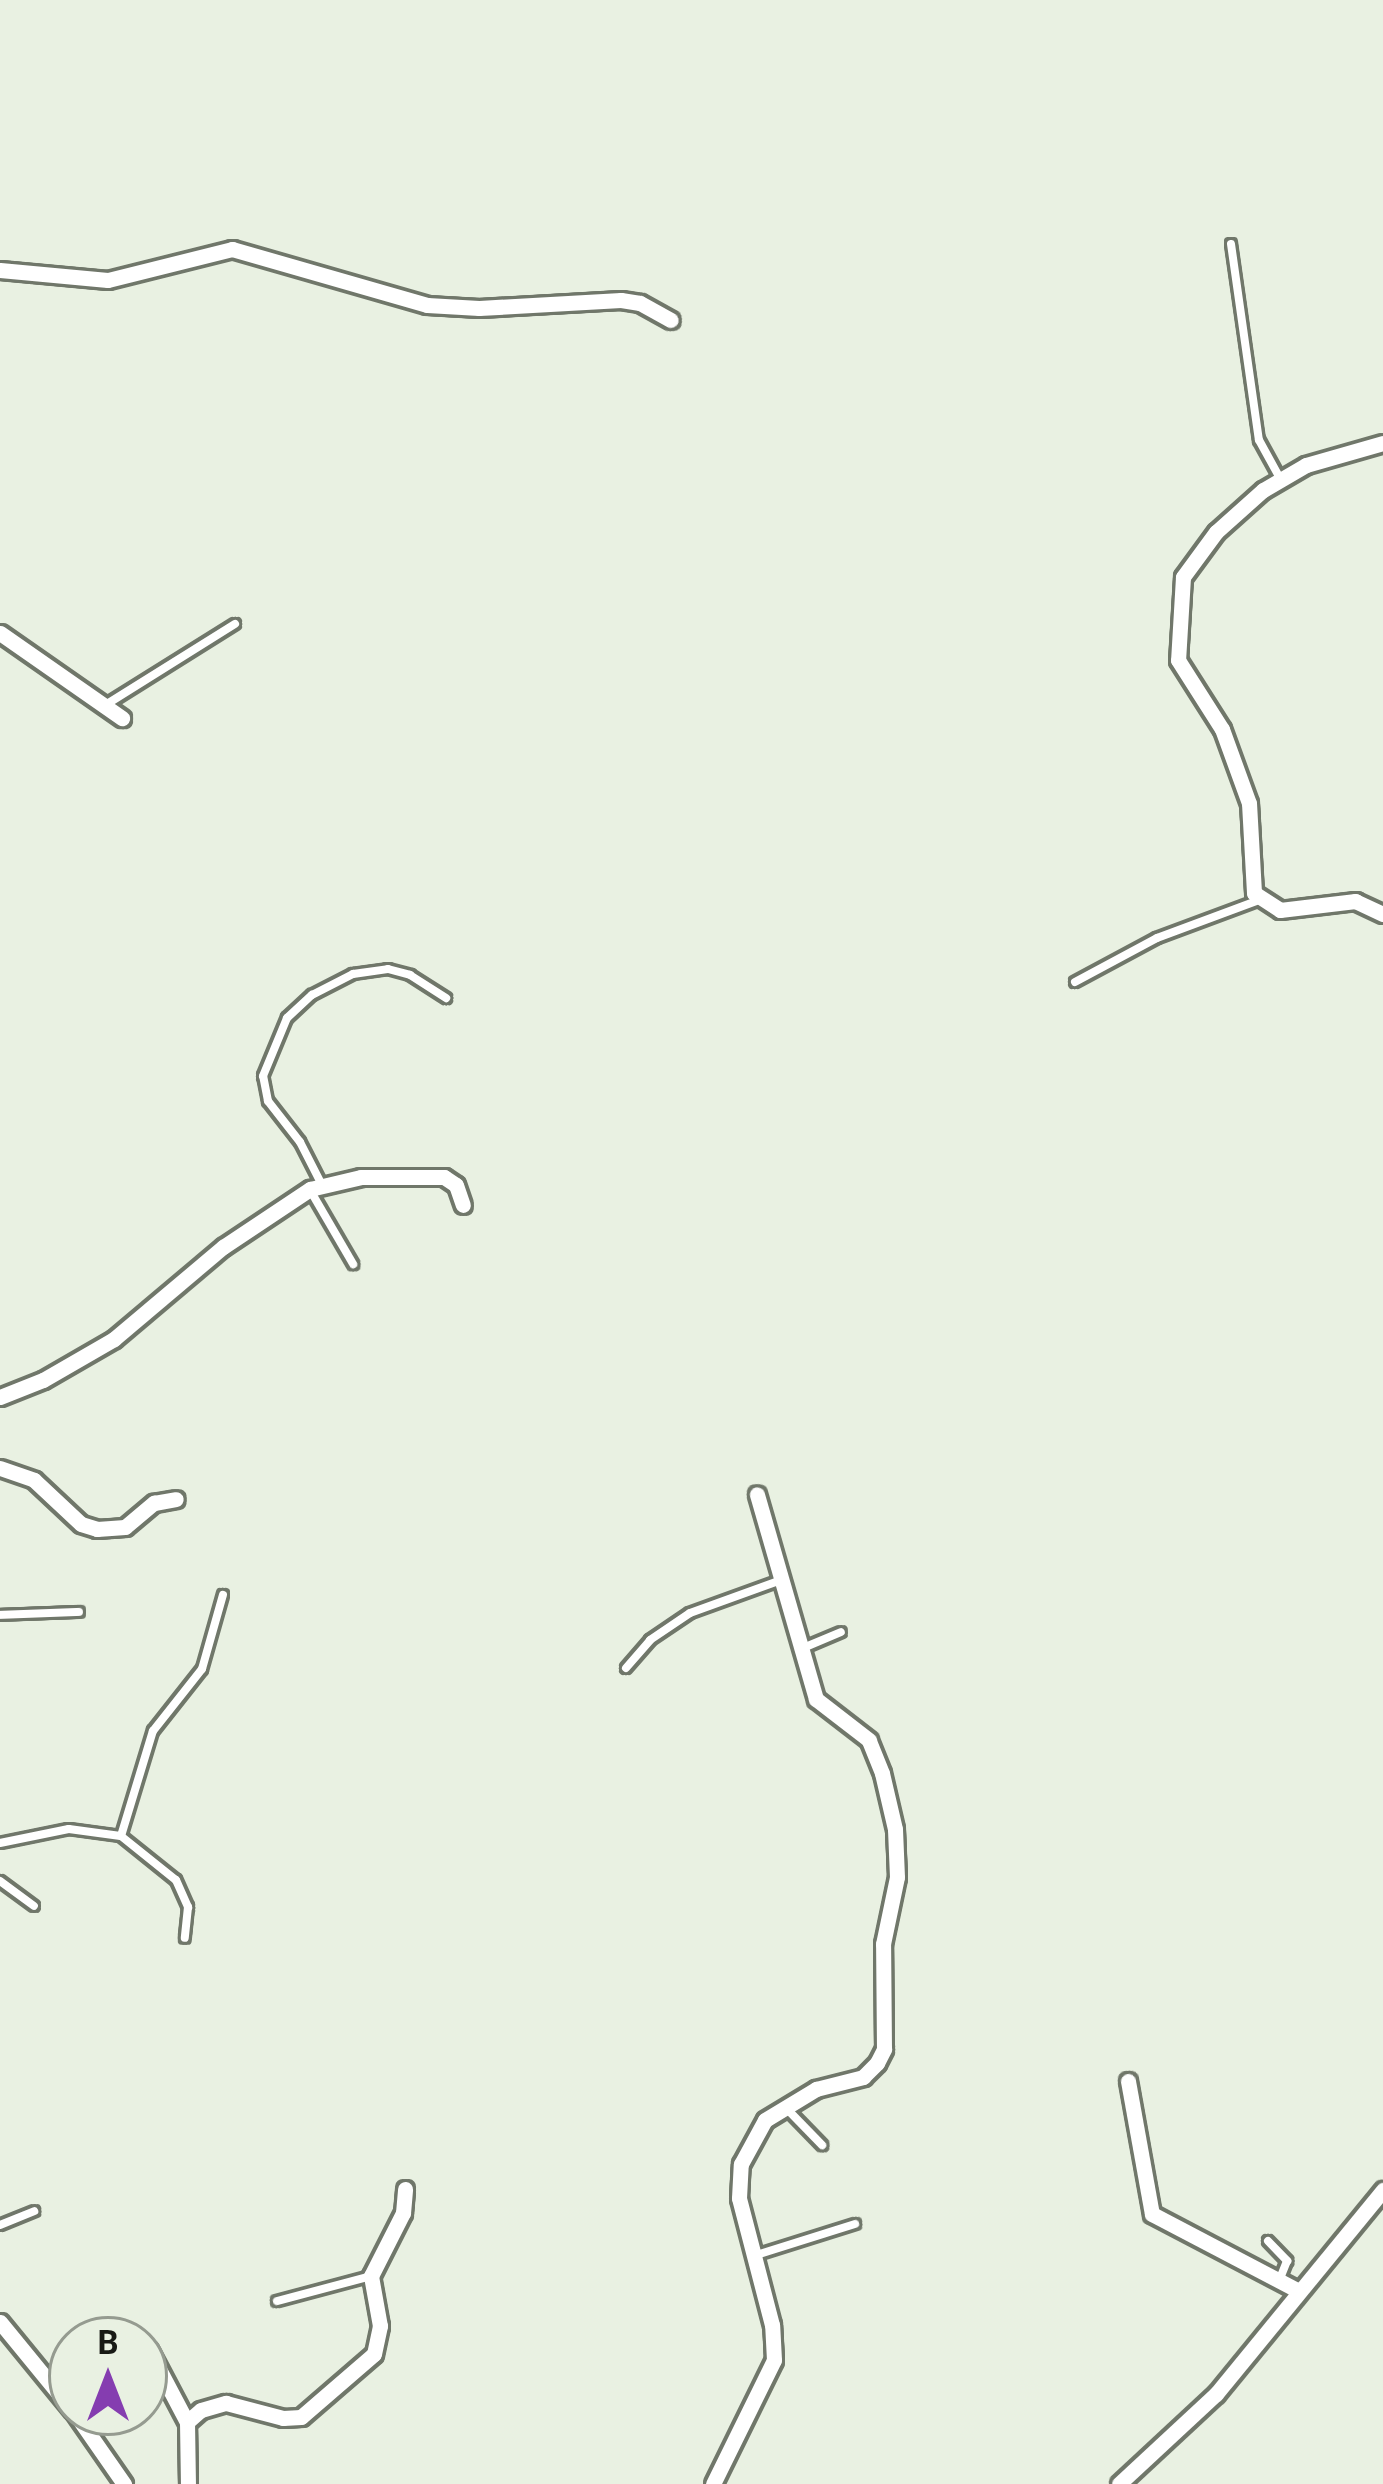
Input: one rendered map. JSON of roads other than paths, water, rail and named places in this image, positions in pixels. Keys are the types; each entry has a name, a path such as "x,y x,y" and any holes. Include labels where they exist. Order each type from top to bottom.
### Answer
{"street":[{"path":"0,270 108,280 232,249 427,305 479,308 621,300 640,303 671,320"},
{"path":"1383,443 1334,453 1281,480 1216,532 1188,567 1180,589 1180,668 1222,729 1250,803 1252,886 1260,900 1280,910 1355,901 1383,914"},
{"path":"0,633 122,718"},
{"path":"0,1397 43,1380 114,1339 224,1247 316,1187 396,1174 444,1177 456,1185 464,1205"},
{"path":"0,1468 34,1480 81,1524 97,1528 124,1527 154,1503 176,1499"},
{"path":"713,2484 774,2360 772,2325 739,2198 741,2164 756,2129 816,2089 863,2077 884,2049 883,1943 897,1876 895,1829 869,1740 821,1708 757,1494"},
{"path":"1128,2081 1152,2214 1297,2290"},
{"path":"187,2422 226,2403 283,2418 301,2417 374,2354 380,2326 370,2276 403,2213 405,2189"},
{"path":"1119,2484 1216,2394 1383,2190"},
{"path":"0,2322 48,2381"},
{"path":"168,2386 187,2422 188,2484"},
{"path":"88,2436 115,2480"}],"lane":[{"path":"1232,244 1259,440 1281,480"},
{"path":"106,705 235,624"},
{"path":"1075,982 1157,938 1260,900"},
{"path":"353,1264 300,1142 268,1101 263,1076 287,1018 312,995 353,974 388,969 410,975 446,998"},
{"path":"626,1668 650,1640 690,1613 781,1580"},
{"path":"121,1836 153,1731 202,1669 224,1595"},
{"path":"0,1615 79,1612"},
{"path":"801,1649 841,1632"},
{"path":"0,1843 69,1829 121,1836 176,1880 188,1907 185,1937"},
{"path":"0,1881 34,1906"},
{"path":"785,2107 822,2145"},
{"path":"0,2225 34,2211"},
{"path":"752,2256 855,2224"},
{"path":"1268,2241 1287,2261 1280,2281"},
{"path":"277,2301 370,2276"}]}
